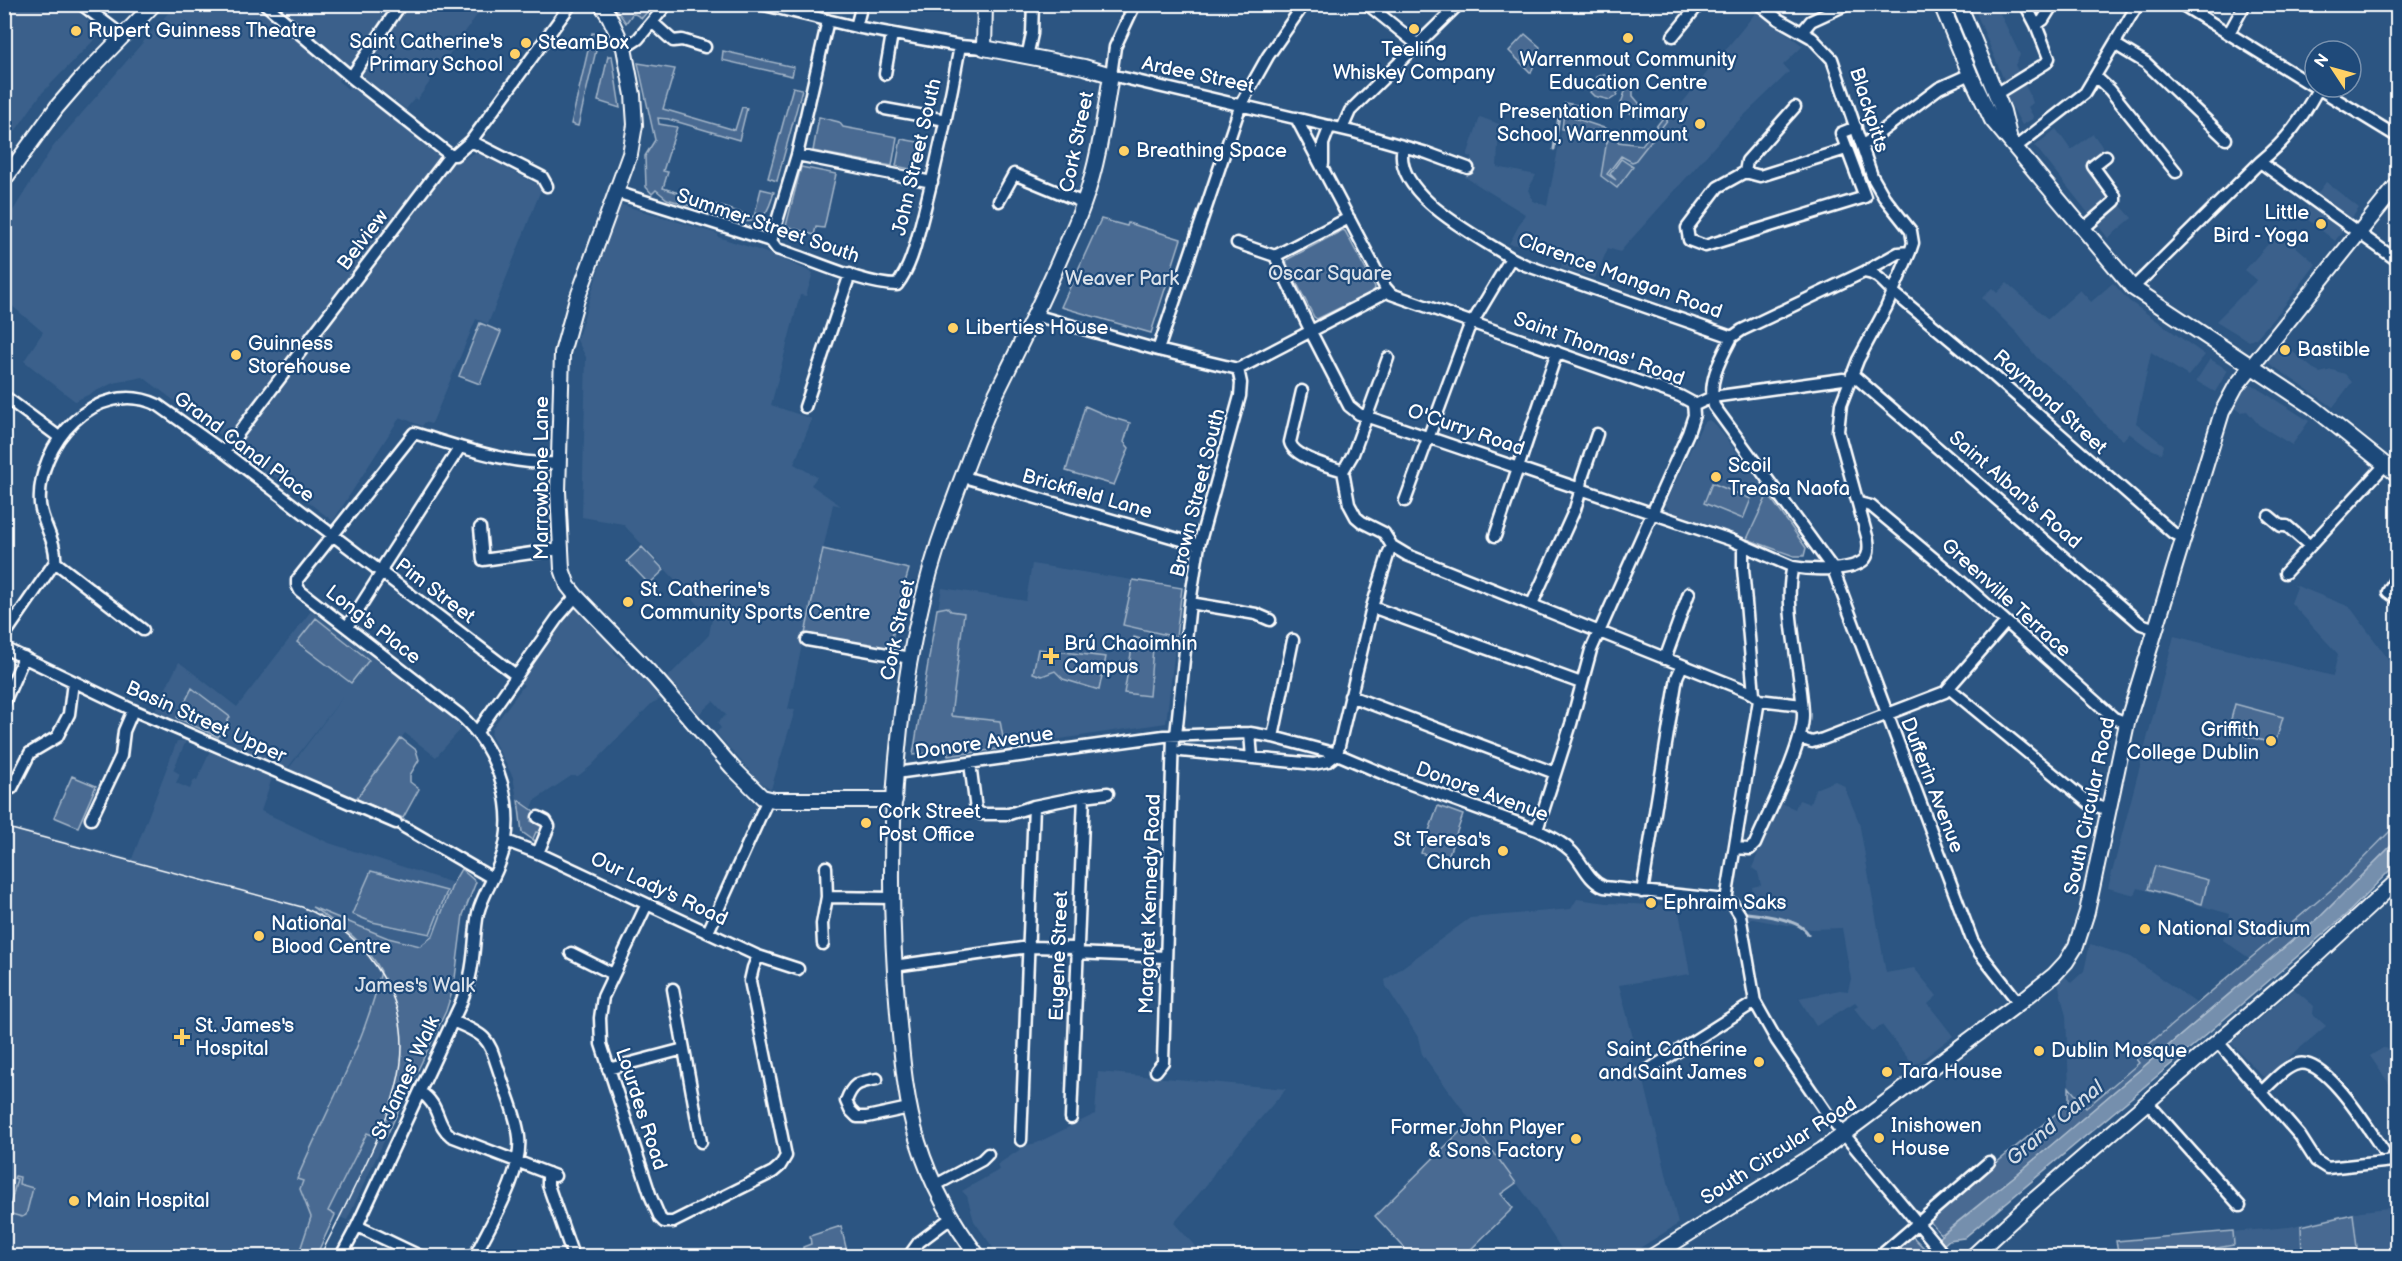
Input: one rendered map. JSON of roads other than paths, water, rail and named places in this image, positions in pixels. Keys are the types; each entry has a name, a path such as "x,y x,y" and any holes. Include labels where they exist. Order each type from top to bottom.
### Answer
{"main road":[{"path":"4,180 46,121 82,78 154,4"},
{"name":"Marrowbone Lane","path":"600,4 609,16 624,48 633,95 635,125 630,154 598,237 566,336 562,360 558,463 560,549 565,580 576,596 656,679 732,767 754,790 768,799"},
{"path":"984,48 985,4"},
{"path":"1941,4 1970,75 1992,120 2013,142 2133,288 2313,407 2397,475"},
{"path":"1959,4 2003,111 2013,142"},
{"name":"Ardee Street","path":"984,48 1084,67 1111,75"},
{"name":"Cork Street","path":"978,1257 951,1218 934,1186 909,1108 894,966 895,800 901,714 910,658 935,555 994,399 1035,315 1084,203 1100,148 1111,75"},
{"name":"South Circular Road","path":"1653,1257 1844,1134 2054,975 2076,946 2087,912 2127,723 2222,412 2236,386 2397,184"},
{"path":"768,799 895,800"},
{"path":"1973,1257 2035,1199 2361,917 2397,880"}],"street":[{"path":"81,4 123,36"},
{"path":"265,4 351,77 450,155"},
{"path":"351,77 401,4"},
{"path":"547,186 542,177 471,141 571,4"},
{"path":"624,48 638,39 667,4"},
{"path":"760,4 856,27 960,46 984,48"},
{"path":"856,27 862,4"},
{"path":"1027,57 1032,34 1033,4"},
{"path":"1111,75 1115,47 1135,4"},
{"path":"1367,4 1418,45"},
{"path":"1342,129 1350,111 1459,4"},
{"path":"1673,36 1698,4"},
{"name":"Blackpitts","path":"1759,4 1778,19 1819,44 1832,59 1872,176 1884,197 1911,231 1913,243 1910,252"},
{"path":"1802,32 1811,21 1848,4"},
{"path":"1996,94 2046,63 2049,58 2025,4"},
{"path":"2036,25 2043,20 2053,4"},
{"path":"2013,142 2079,100 2116,45 2138,4"},
{"path":"2181,4 2303,79"},
{"path":"2229,33 2245,4"},
{"path":"1158,350 1241,104 1268,56 1302,5"},
{"path":"771,241 797,155 828,20"},
{"path":"652,22 673,41 682,40 705,47"},
{"path":"885,74 892,34"},
{"path":"2116,45 2146,63 2226,140"},
{"name":"John Street South","path":"905,275 912,259 932,182 960,46"},
{"name":"Ardee Street","path":"1111,75 1124,80 1296,117 1403,146 1468,168"},
{"path":"1862,146 1939,88 1970,75"},
{"path":"2096,77 2110,90 2176,172"},
{"path":"2133,288 2292,133 2310,99"},
{"path":"2335,99 2397,137"},
{"path":"1745,172 1747,160 1795,107"},
{"path":"885,109 946,120"},
{"path":"1035,315 1158,350 1238,369 1389,291 1296,117"},
{"path":"1327,175 1322,156 1323,144 1330,126"},
{"path":"1846,149 1760,176 1745,172 1718,187 1687,228 1689,240 1705,246 1865,197 1840,133 1856,127"},
{"name":"Belview","path":"224,452 450,155 455,155 471,141"},
{"name":"Clarence Mangan Road","path":"1403,146 1401,161 1406,174 1422,198 1510,258 1732,337 1898,253 1910,252"},
{"path":"797,155 932,182"},
{"path":"2084,228 2115,201 2115,196 2093,166 2106,156"},
{"path":"2260,162 2397,261"},
{"path":"999,201 1014,174 1084,203"},
{"name":"Summer Street South","path":"616,192 771,241 777,249 885,285 897,285 905,275"},
{"path":"1275,256 1349,218"},
{"path":"1237,243 1275,256 1311,332"},
{"path":"1859,503 1838,431 1841,404 1851,377 1910,252"},
{"path":"1405,501 1468,330 1510,258"},
{"path":"1864,272 1871,272 1881,278 1893,292"},
{"path":"805,406 850,274"},
{"name":"Saint Thomas' Road","path":"1389,291 1394,296 1680,396 1693,403 1692,424 1652,513"},
{"name":"Raymond Street","path":"1893,292 1994,376 2173,533 2185,538"},
{"name":"O'Curry Road","path":"1311,332 1349,406 1359,414 1743,545 1793,567 1833,569 1864,560 1868,554 1868,540 1859,503"},
{"path":"1712,398 1712,381 1732,337"},
{"path":"1496,536 1557,352"},
{"path":"1388,358 1368,417 1353,454 1343,471 1351,509 1362,522 1384,533 1392,546 1407,555 1756,697 1802,705"},
{"name":"Brown Street South","path":"1174,735 1199,545 1242,387 1238,369"},
{"path":"1693,406 1712,398 1851,377"},
{"name":"Saint Alban's Road","path":"1851,377 2141,624 2156,629"},
{"path":"1302,391 1290,442 1291,448 1298,454 1343,471"},
{"path":"4,396 59,436"},
{"name":"Grand Canal Place","path":"55,562 53,546 40,502 47,461 59,436 76,419 104,402 137,398 146,399 158,405 224,452 331,535"},
{"name":"Dufferin Avenue","path":"1712,398 1721,415 1833,569 1972,940 2019,1003"},
{"path":"331,535 414,433 518,461 558,463"},
{"path":"1532,604 1575,509 1582,478 1598,434"},
{"path":"347,627 460,447"},
{"path":"2284,573 2385,465"},
{"name":"Brickfield Lane","path":"964,477 1199,545"},
{"name":"Greenville Terrace","path":"1859,503 1872,506 2114,718 2127,723"},
{"path":"1537,830 1556,773 1581,683 1599,632 1652,513"},
{"path":"2269,516 2281,526 2287,526 2310,546"},
{"path":"480,528 483,560 560,549"},
{"name":"Pim Street","path":"331,535 517,676"},
{"name":"Long's Place","path":"331,535 302,573 297,585 300,591 460,715 477,732 503,785 508,811 506,841"},
{"path":"1743,545 1743,568 1756,697 1726,900 1733,904 1740,915 1755,1002 1777,1041 1828,1115 1945,1257"},
{"path":"1181,752 1314,764 1328,761 1337,754 1372,608 1392,546"},
{"path":"4,636 55,562 143,630"},
{"path":"1735,848 1750,849 1755,844 1800,738 1803,716 1791,602 1793,567"},
{"path":"2397,574 2388,592 2397,599"},
{"path":"1665,659 1689,593"},
{"path":"477,732 558,617 576,596"},
{"path":"1190,603 1256,614 1270,620"},
{"path":"1372,608 1581,683"},
{"path":"1800,738 1815,741 1950,689 2006,622"},
{"path":"807,640 910,658"},
{"path":"1273,737 1293,640"},
{"name":"Basin Street Upper","path":"4,648 133,710 400,825 492,878"},
{"path":"4,703 24,657"},
{"path":"1642,892 1677,677 1682,666"},
{"path":"12,788 30,753 57,737 69,714 73,682"},
{"path":"1950,689 2090,804 2109,810"},
{"path":"1350,696 1556,773"},
{"path":"91,819 121,756 124,732 133,710"},
{"path":"1250,733 1252,758"},
{"name":"Donore Avenue","path":"896,773 1174,735 1250,733 1337,754 1391,777 1537,830 1572,852 1598,884 1617,890 1726,900"},
{"name":"Margaret Kennedy Road","path":"1156,1071 1163,1062 1174,735"},
{"path":"970,763 976,810 981,814 1009,814 1034,806 1108,793"},
{"name":"Eugene Street","path":"1071,1118 1084,796"},
{"path":"708,932 768,799"},
{"path":"1021,1140 1034,806"},
{"path":"538,817 546,821 549,826 538,853"},
{"name":"Our Lady's Road","path":"506,841 538,853 758,956 798,969"},
{"name":"St James' Walk","path":"341,1257 420,1092 470,976 478,913 500,862 506,841"},
{"path":"823,944 822,924 827,897 826,867"},
{"path":"827,897 893,898"},
{"name":"Lourdes Road","path":"647,904 601,1003 601,1044 660,1218 664,1222 673,1222 773,1172 786,1156 785,1142 750,981 758,956"},
{"path":"894,966 1029,947 1166,957"},
{"path":"571,953 613,975"},
{"path":"673,989 701,1142"},
{"path":"1642,1074 1755,1002"},
{"path":"452,1021 483,1035 489,1044 518,1129 517,1160 511,1180 475,1257"},
{"path":"2217,1041 2300,1136 2316,1161 2327,1168 2393,1161 2397,1156"},
{"path":"608,1069 684,1049"},
{"path":"2261,1092 2291,1066 2301,1063 2309,1064 2334,1083 2383,1150"},
{"path":"877,1079 857,1084 850,1090 846,1101 850,1110 857,1116 867,1117 909,1108"},
{"path":"420,1092 433,1103 444,1131 457,1139 552,1174 548,1185 573,1257"},
{"path":"2148,1103 2240,1206"},
{"path":"934,1186 982,1160 988,1154"},
{"path":"1880,1257 1919,1226 1989,1162"},
{"path":"909,1257 919,1242 951,1218"},
{"path":"357,1226 420,1257"}],"waterway":[{"path":"1554,149 1559,116"},
{"path":"1747,913 1789,921 1804,929 1808,934"}],"tram line":[{"path":"4,827 302,907 344,931 369,956 390,991 399,1016 402,1040 401,1064 396,1088 378,1136 320,1256"}],"place":[{"name":"Teeling Whiskey Company","path":"1414,29"},
{"name":"Rupert Guinness Theatre","path":"76,31"},
{"name":"Warrenmout Community Education Centre","path":"1628,38"},
{"name":"SteamBox","path":"526,43"},
{"name":"Saint Catherine's Primary School","path":"515,54"},
{"name":"Presentation Primary School, Warrenmount","path":"1700,124"},
{"name":"Breathing Space","path":"1124,151"},
{"name":"Little Bird - Yoga","path":"2321,224"},
{"name":"Liberties House","path":"953,328"},
{"name":"Bastible","path":"2285,350"},
{"name":"Guinness Storehouse","path":"236,355"},
{"name":"Scoil Treasa Naofa","path":"1716,477"},
{"name":"St. Catherine's Community Sports Centre","path":"628,602"},
{"name":"Brú Chaoimhín Campus","path":"1051,656"},
{"name":"Griffith College Dublin","path":"2271,741"},
{"name":"Cork Street Post Office","path":"866,823"},
{"name":"St Teresa's Church","path":"1503,851"},
{"name":"Ephraim Saks","path":"1651,903"},
{"name":"National Stadium","path":"2145,929"},
{"name":"National Blood Centre","path":"259,936"},
{"name":"St. James's Hospital","path":"182,1037"},
{"name":"Dublin Mosque","path":"2039,1051"},
{"name":"Saint Catherine and Saint James","path":"1759,1062"},
{"name":"Tara House","path":"1887,1072"},
{"name":"Inishowen House","path":"1879,1138"},
{"name":"Former John Player & Sons Factory","path":"1576,1139"},
{"name":"Main Hospital","path":"74,1201"}],"park label":[{"name":"Oscar Square","path":"1330,274"},
{"name":"Weaver Park","path":"1122,279"},
{"name":"James's Walk","path":"415,986"}],"water label":[{"name":"Grand Canal","path":"2055,1123"}]}
